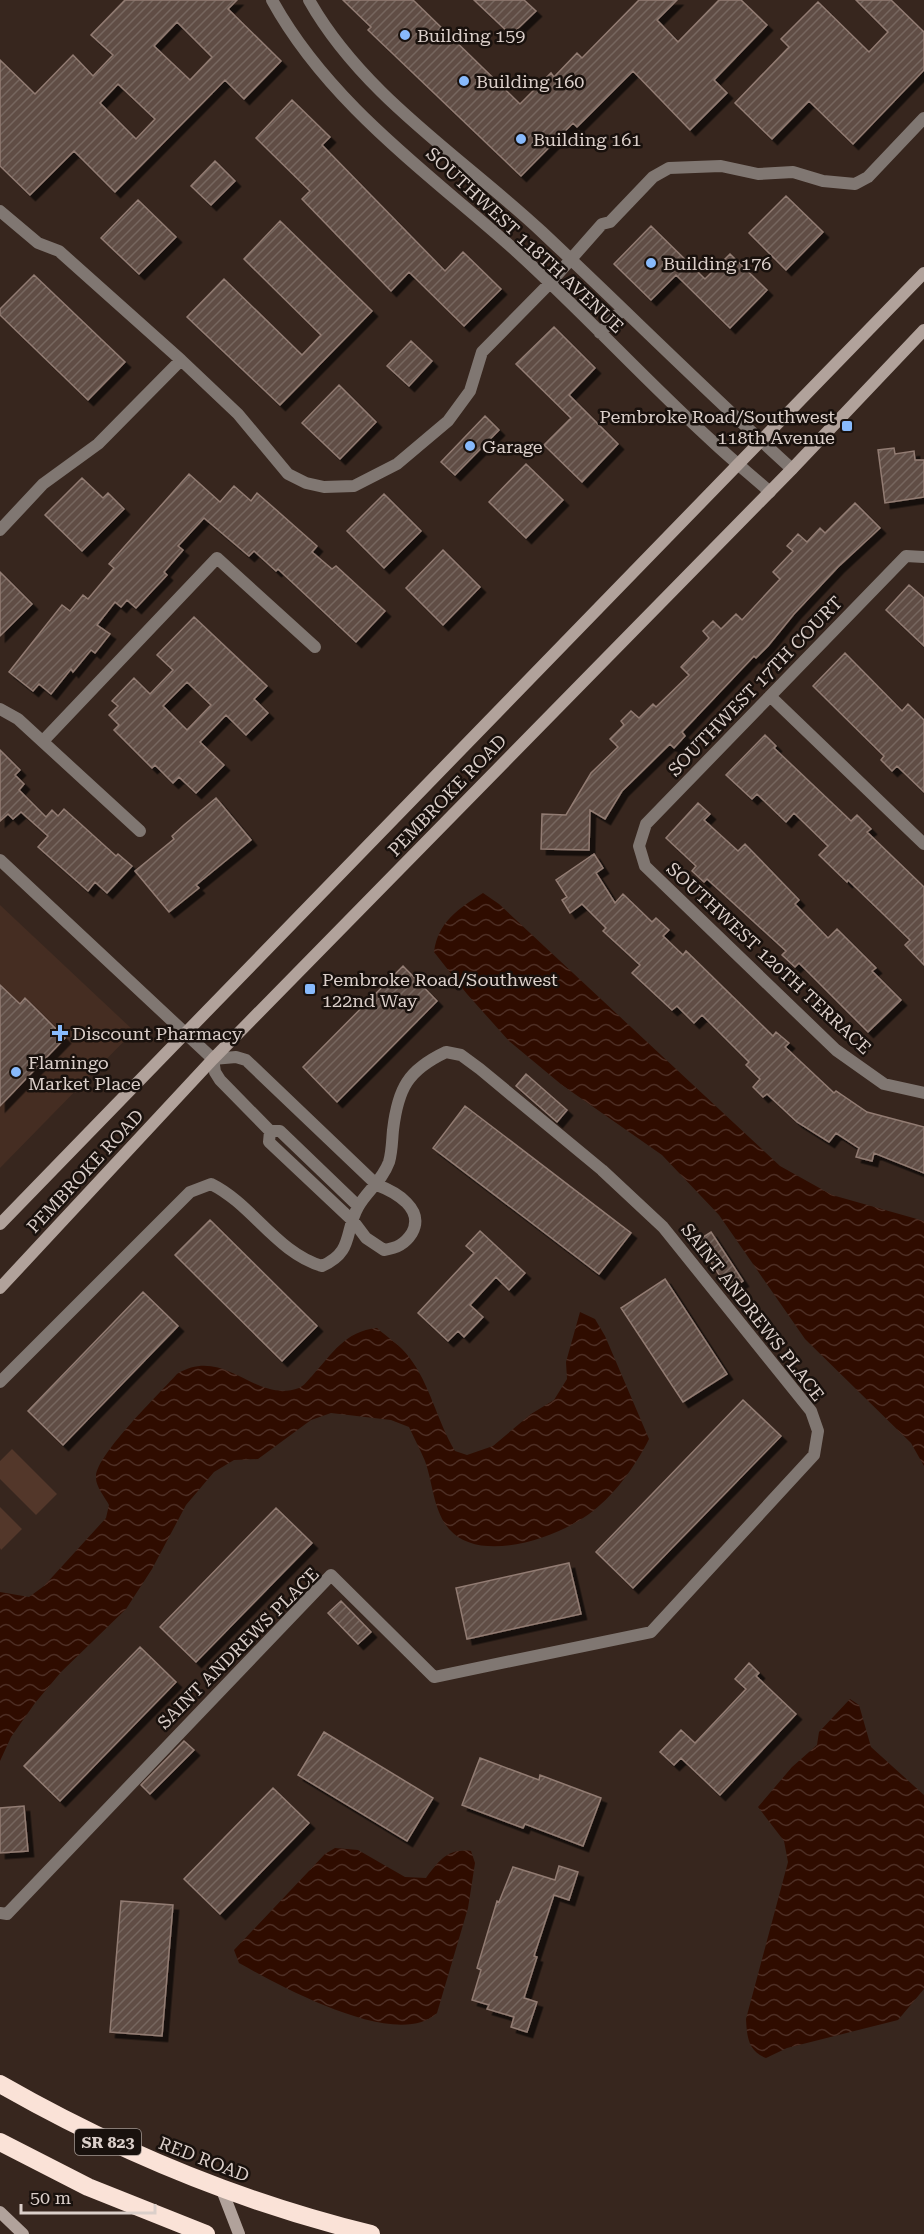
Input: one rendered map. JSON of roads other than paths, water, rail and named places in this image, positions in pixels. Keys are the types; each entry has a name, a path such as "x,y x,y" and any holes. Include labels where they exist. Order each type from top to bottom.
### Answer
{"highway":[{"name":"RED ROAD","path":"0,2084 112,2145 222,2190 371,2234"},
{"name":"SR 823","path":"0,2142 88,2187 206,2234"}],"main road":[{"name":"PEMBROKE ROAD","path":"0,1224 185,1031 924,273"},
{"name":"PEMBROKE ROAD","path":"0,1288 213,1059 770,492 924,330"},
{"path":"222,2190 239,2234"},
{"path":"0,2212 23,2234"}],"street":[{"name":"SOUTHWEST 118TH AVENUE","path":"272,0 290,32 330,83 362,116 519,254 770,492"},
{"name":"SOUTHWEST 118TH AVENUE","path":"309,0 353,63 384,95 571,261 792,469"},
{"path":"0,211 38,243 59,250 181,360 238,414 279,467 300,481 324,487 354,486 397,464 416,450 461,405 470,391 482,352 571,261 602,224 610,222 653,177 669,168 721,166 758,174 793,172 823,181 855,184 868,177 924,118"},
{"path":"600,333 622,310"},
{"path":"0,530 43,484 98,444 181,360"},
{"name":"SOUTHWEST 17TH COURT","path":"639,846 645,824 906,556 924,557"},
{"path":"43,741 217,558 315,647"},
{"path":"770,696 924,844"},
{"path":"0,709 18,719 140,831"},
{"name":"SOUTHWEST 120TH TERRACE","path":"639,846 645,866 836,1050 884,1084 924,1093"},
{"path":"0,861 185,1031 213,1059 220,1080 270,1131 280,1131 358,1206"},
{"name":"SAINT ANDREWS PLACE","path":"0,1382 190,1192 211,1184 230,1193 303,1261 322,1266 336,1260 347,1244 358,1206 377,1185 390,1160 396,1102 405,1082 424,1062 446,1052 461,1055 602,1170 663,1227 811,1411 818,1431 814,1455 651,1632 434,1677 331,1575 7,1914 0,1913"},
{"path":"213,1059 236,1057 248,1061 377,1185 401,1197 415,1215 415,1227 408,1240 397,1248 384,1250 366,1238 354,1222 269,1142 270,1131"}],"water":[{"path":"483,893 499,904 780,1166 832,1195 924,1221 924,1466 911,1443 805,1339 719,1215 662,1155 562,1085 509,1041 467,994 434,952 445,924 465,905"},
{"path":"580,1312 595,1319 605,1336 649,1439 625,1478 593,1511 562,1530 521,1543 500,1546 481,1545 463,1540 444,1522 434,1496 428,1469 409,1427 391,1420 331,1413 311,1420 258,1459 234,1460 214,1472 186,1505 152,1569 126,1609 61,1672 35,1703 11,1737 0,1761 0,1592 29,1597 44,1586 106,1518 109,1505 96,1480 99,1466 118,1439 177,1374 194,1367 210,1366 268,1388 283,1391 299,1388 340,1345 356,1334 377,1328 409,1357 423,1379 455,1451 467,1455 493,1446 531,1414 554,1400 567,1379 566,1362"},
{"path":"850,1699 859,1705 871,1747 924,1795 924,1989 898,2020 787,2048 766,2058 752,2047 748,2037 746,2019 788,1862 784,1841 758,1807 792,1767 817,1745 819,1732"},
{"path":"335,1848 358,1850 405,1877 426,1878 444,1857 456,1852 471,1851 475,1863 468,1908 437,2013 419,2023 395,2024 368,2020 338,2011 282,1986 239,1963 234,1950 325,1854"}],"place":[{"name":"Building 159","path":"405,35"},
{"name":"Building 160","path":"464,81"},
{"name":"Building 161","path":"521,139"},
{"name":"Building 176","path":"651,263"},
{"name":"Pembroke Road/Southwest 118th Avenue","path":"847,426"},
{"name":"Garage","path":"470,446"},
{"name":"Pembroke Road/Southwest 122nd Way","path":"310,989"},
{"name":"Discount Pharmacy","path":"60,1033"},
{"name":"Flamingo Market Place","path":"16,1072"}]}
